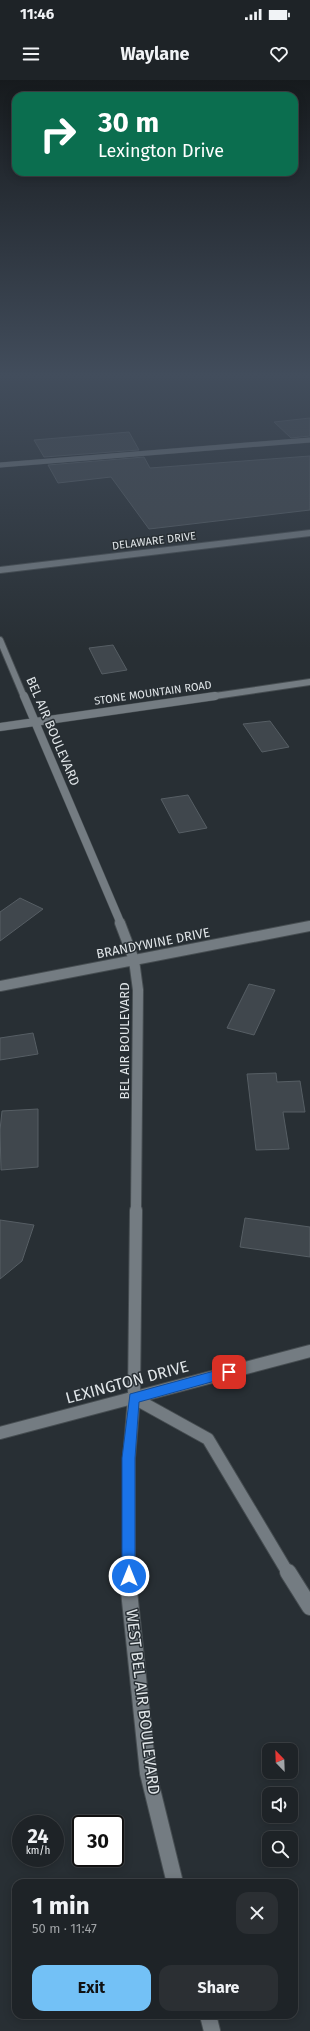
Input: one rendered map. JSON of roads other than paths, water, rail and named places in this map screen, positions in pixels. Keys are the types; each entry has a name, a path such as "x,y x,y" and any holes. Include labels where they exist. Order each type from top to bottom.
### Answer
{"street":[{"name":"DELAWARE DRIVE","path":"0,570 310,533"},
{"name":"BEL AIR BOULEVARD","path":"0,640 128,940 134,960 138,990 134,1398"},
{"name":"STONE MOUNTAIN ROAD","path":"0,727 310,682"},
{"name":"BRANDYWINE DRIVE","path":"0,986 310,926"},
{"name":"LEXINGTON DRIVE","path":"0,1433 310,1351"},
{"path":"134,1398 208,1440 287,1572 310,1607"},
{"name":"WEST BEL AIR BOULEVARD","path":"134,1398 128,1458 129,1591 148,1773 174,1879"},
{"path":"209,2019 212,2031"}]}
